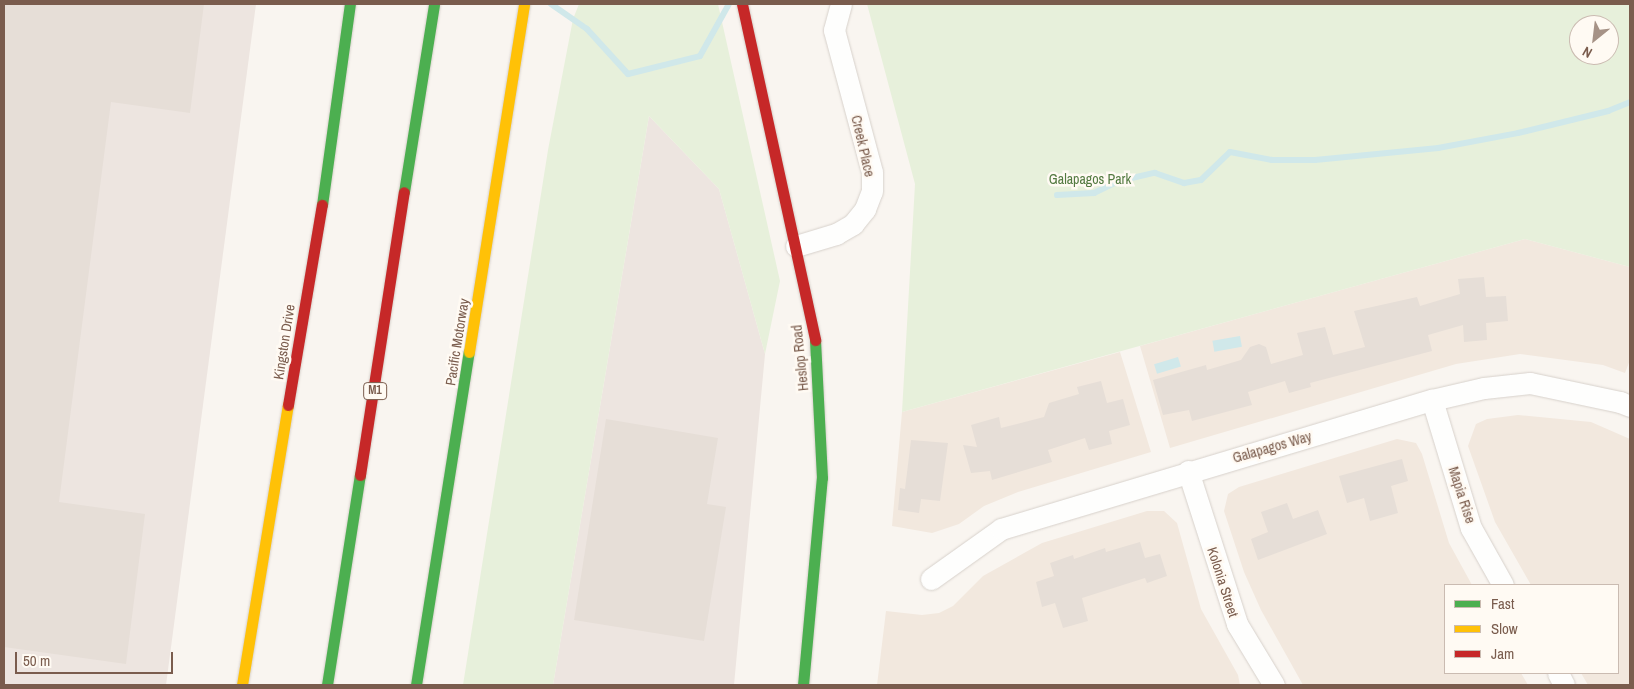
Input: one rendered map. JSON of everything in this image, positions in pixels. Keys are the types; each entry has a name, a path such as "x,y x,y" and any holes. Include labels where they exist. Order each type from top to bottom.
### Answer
{"main road":[{"name":"Kingston Drive","path":"242,685 329,161 350,4"},
{"name":"M1","path":"327,685 434,4"},
{"name":"Pacific Motorway","path":"416,685 524,4"},
{"name":"Heslop Road","path":"742,4 796,246 816,346 822,478 803,685"}],"street":[{"name":"Creek Place","path":"796,246 836,234 853,224 865,209 872,192 872,172 834,30 841,4"},
{"name":"Galapagos Way","path":"931,579 1001,529 1188,471 1432,400 1484,388 1530,383 1620,402 1630,406"},
{"name":"Mapia Rise","path":"1432,400 1471,528 1502,584"},
{"name":"Kolonia Street","path":"1188,471 1237,624 1274,685"}],"shaded area":[{"path":"4,4 256,4 166,685 4,685"},
{"path":"649,116 719,189 765,354 734,685 553,685"},
{"path":"1525,239 1630,267 1630,360 1625,373 1603,365 1520,354 1456,364 1170,448 1140,346"},
{"path":"1120,352 1151,452 1018,492 984,506 959,524 932,533 892,526 902,412"},
{"path":"1518,415 1591,422 1630,439 1630,685 1588,685 1582,674 1619,674 1619,584 1530,584 1495,522 1468,446 1476,424 1487,419"},
{"path":"1397,439 1416,443 1422,454 1449,543 1471,584 1444,584 1444,674 1522,674 1528,685 1303,685 1261,610 1244,572 1224,511 1228,494 1239,487"},
{"path":"1147,511 1164,511 1177,523 1201,609 1238,675 1240,685 877,685 886,611 922,615 939,613 953,606 983,576 1042,543"}],"green space":[{"path":"579,4 718,4 780,281 765,354 719,189 649,116 553,685 463,685 548,150 573,19"},
{"name":"Galapagos Park","path":"867,4 1630,4 1630,267 1525,239 902,412 915,184"}],"water":[{"path":"1240,336 1242,347 1214,352 1212,341"},
{"path":"1178,357 1181,367 1157,374 1154,364"}],"building":[{"path":"4,4 204,4 190,113 111,102 59,502 145,514 126,664 4,647"},
{"path":"1484,277 1486,297 1506,296 1508,321 1486,323 1487,340 1464,342 1463,325 1428,335 1432,351 1310,383 1311,387 1289,393 1285,381 1248,392 1252,405 1192,421 1189,410 1163,415 1153,380 1206,365 1207,370 1241,360 1250,347 1259,344 1266,347 1271,364 1303,355 1297,333 1325,327 1333,355 1365,347 1354,311 1417,297 1420,306 1460,294 1458,279"},
{"path":"1101,381 1107,403 1123,399 1130,425 1109,431 1112,444 1089,450 1085,438 1048,450 1052,462 992,480 990,471 971,473 963,445 977,447 971,425 999,417 1001,428 1044,417 1049,403 1079,394 1077,387"},
{"path":"606,419 718,438 707,504 726,507 704,641 574,620"},
{"path":"911,440 948,443 940,501 921,499 919,513 898,510 900,488 905,489"},
{"path":"1402,459 1408,481 1391,486 1398,513 1370,521 1364,498 1347,503 1339,476"},
{"path":"1287,503 1293,519 1318,510 1327,534 1258,560 1251,539 1268,532 1261,512"},
{"path":"1140,542 1145,558 1160,554 1167,576 1147,583 1145,578 1082,598 1088,621 1063,628 1055,603 1042,607 1036,582 1054,576 1050,563 1073,555 1074,559 1105,548 1106,552"}],"waterway":[{"path":"551,4 587,29 628,74 700,56 729,4"},
{"path":"1057,195 1094,193 1119,181 1155,173 1184,183 1201,180 1230,152 1272,160 1315,160 1438,148 1518,133 1608,111 1630,102"}],"traffic: fast":[{"path":"322,205 350,4"},
{"path":"404,192 434,4"},
{"path":"803,685 822,478 815,340"},
{"path":"416,685 469,352"},
{"path":"327,685 360,475"}],"traffic: slow":[{"path":"469,352 524,4"},
{"path":"242,685 288,405"}],"traffic: jam":[{"path":"742,4 815,340"},
{"path":"360,475 404,192"},
{"path":"288,405 322,205"}]}
